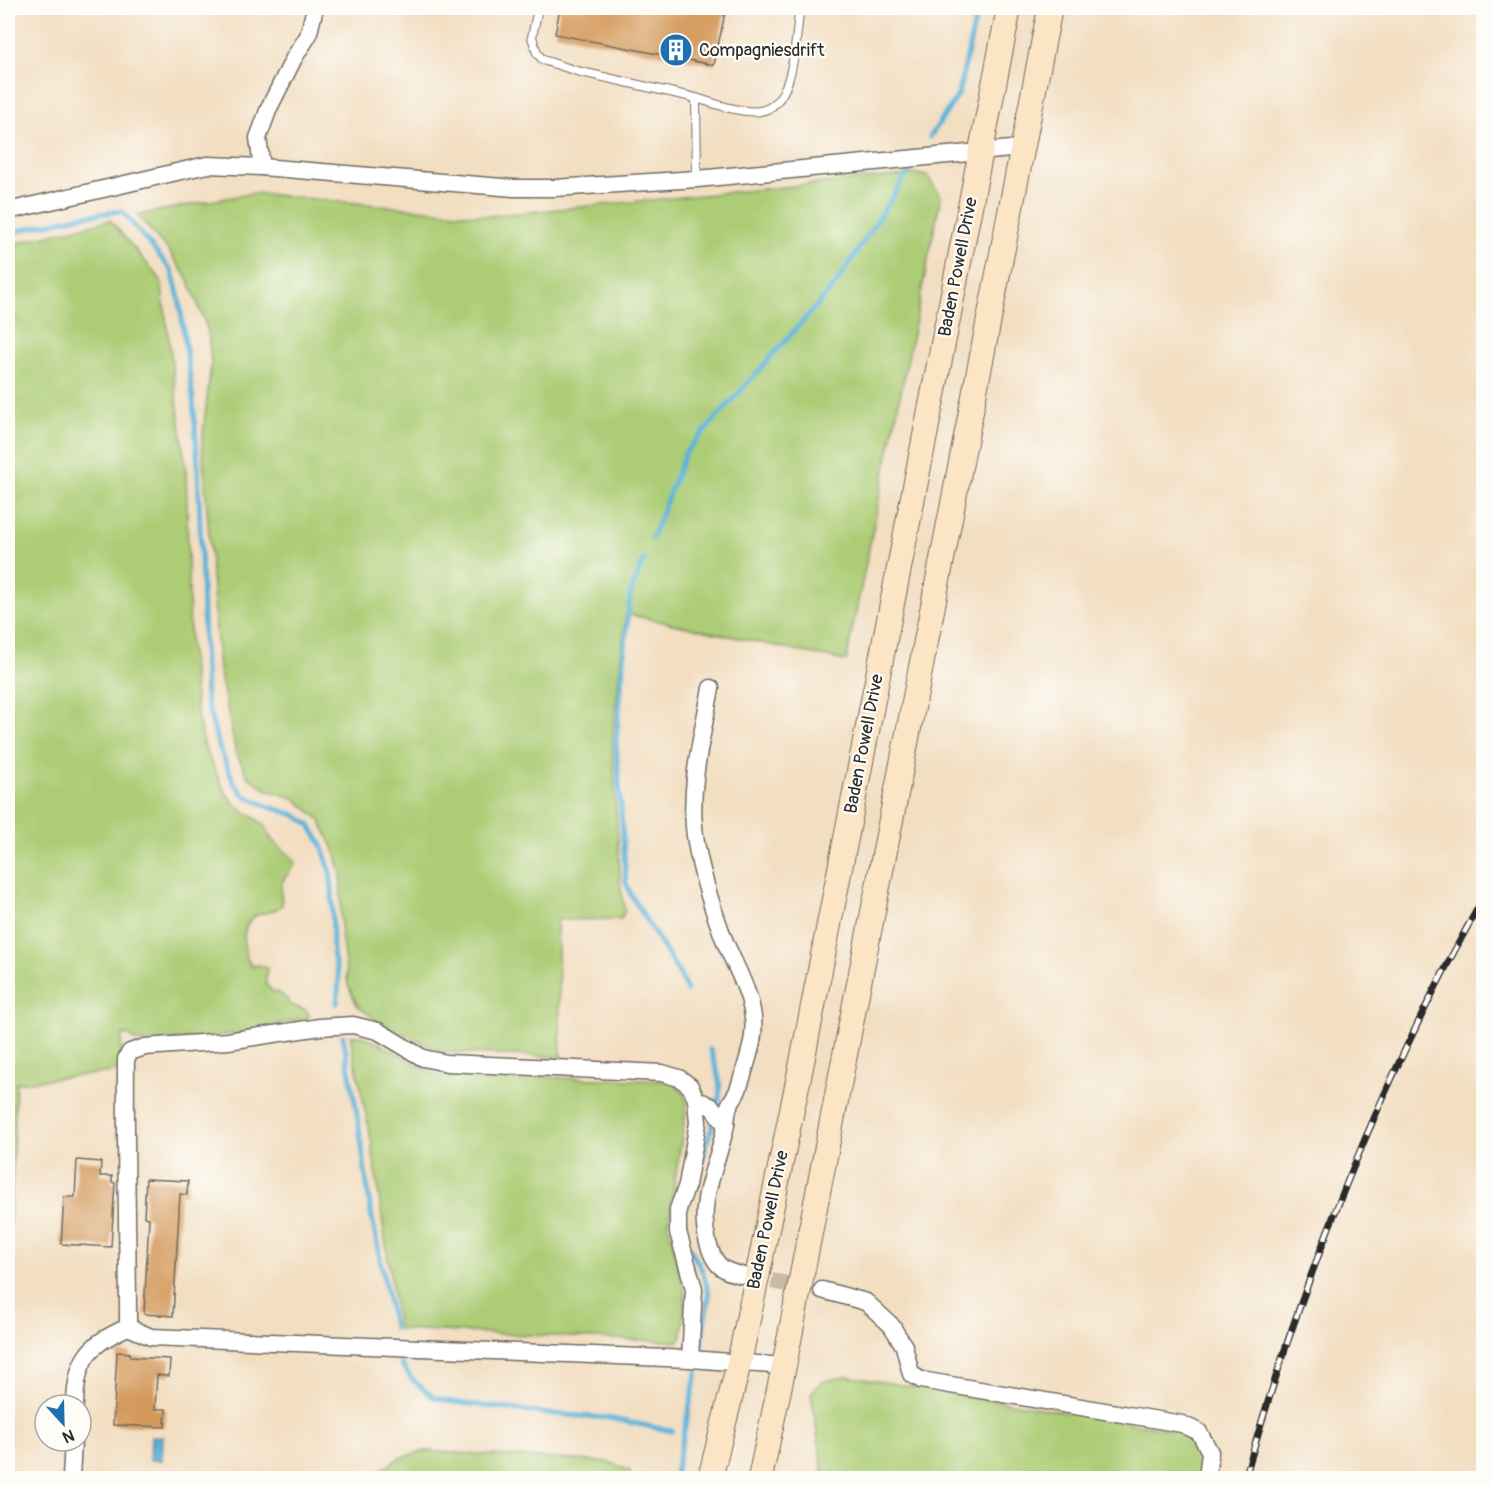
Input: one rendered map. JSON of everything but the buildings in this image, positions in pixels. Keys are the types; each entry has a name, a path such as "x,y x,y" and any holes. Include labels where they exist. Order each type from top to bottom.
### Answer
{"main road":[{"name":"Baden Powell Drive","path":"710,1479 738,1363 802,1062 1009,8"},
{"path":"760,1479 1050,8"}],"street":[{"path":"262,167 258,138 268,108 308,36 315,8"},
{"path":"8,211 207,165 262,167 514,188 554,188 697,179 1021,148"},
{"path":"711,688 697,762 694,811 696,840 722,935 748,994 754,1015 752,1041 737,1092 729,1106 726,1125 707,1188 703,1227 712,1258 726,1272 741,1275"},
{"path":"128,1327 128,1188 125,1146 126,1059 130,1052 136,1049 228,1041 353,1025 378,1032 423,1058 447,1063 662,1073 679,1078 690,1086 696,1099 698,1123 687,1185 678,1209 678,1232 694,1289 690,1359"},
{"path":"696,1099 712,1107 726,1125"},
{"path":"822,1290 866,1302 891,1325 904,1346 911,1374 921,1380 1182,1424 1199,1432 1210,1452 1207,1479"},
{"path":"75,1393 84,1356 106,1336 128,1327 151,1337 690,1359 784,1366"},
{"path":"71,1479 72,1453"}],"lane":[{"path":"538,8 532,37 534,47 543,60 577,71 734,108 761,111 774,104 783,93 789,79 800,8"},
{"path":"696,98 697,179"}],"green space":[{"path":"917,174 927,176 941,196 846,661 626,614 612,740 621,891 625,910 621,919 557,920 561,1057 443,1052 379,1022 357,1005 348,985 341,934 341,875 336,854 320,820 294,798 269,791 248,777 236,753 219,670 202,442 211,364 208,331 189,281 169,251 137,215 254,193 488,216"},
{"path":"110,220 161,280 186,469 190,641 197,715 205,748 224,790 236,806 265,825 272,840 295,860 282,884 282,905 275,910 258,914 246,926 244,940 246,954 251,966 259,965 267,968 266,984 272,991 286,998 290,1005 306,1010 310,1017 244,1033 143,1043 133,1040 129,1035 122,1035 120,1071 16,1083 8,1278 8,245"},
{"path":"350,1036 362,1036 380,1044 434,1074 668,1081 682,1090 687,1105 668,1223 685,1295 682,1335 678,1342 398,1329 371,1140"},
{"path":"847,1376 1186,1432 1192,1435 1204,1450 1200,1478 824,1478 811,1393 822,1382"},
{"path":"426,1451 609,1462 629,1470 633,1478 374,1478 397,1460"}],"water":[{"path":"151,1436 163,1437 162,1460 150,1460"}],"waterway":[{"path":"930,137 958,95 978,8"},
{"path":"652,538 685,453 836,284 909,171"},
{"path":"8,233 82,216 122,211 172,271 179,298 193,399 198,467 206,699 218,744 234,783 245,796 295,815 309,824 322,845 330,871 332,888 333,954 339,978 337,1003"},
{"path":"644,559 630,595 616,741 626,883 687,991"},
{"path":"343,1036 371,1213 394,1328"},
{"path":"710,1049 719,1082 718,1103"},
{"path":"696,1180 714,1120"},
{"path":"689,1247 702,1270 709,1294 701,1345"},
{"path":"401,1364 412,1379 433,1397 451,1402 608,1418 672,1431"},
{"path":"674,1478 697,1372"}],"tunnel":[{"path":"748,1277 822,1290"}],"railway":[{"path":"1245,1478 1292,1330 1348,1181 1412,1035 1484,897"}],"place":[{"name":"Compagniesdrift","path":"676,50"}]}
